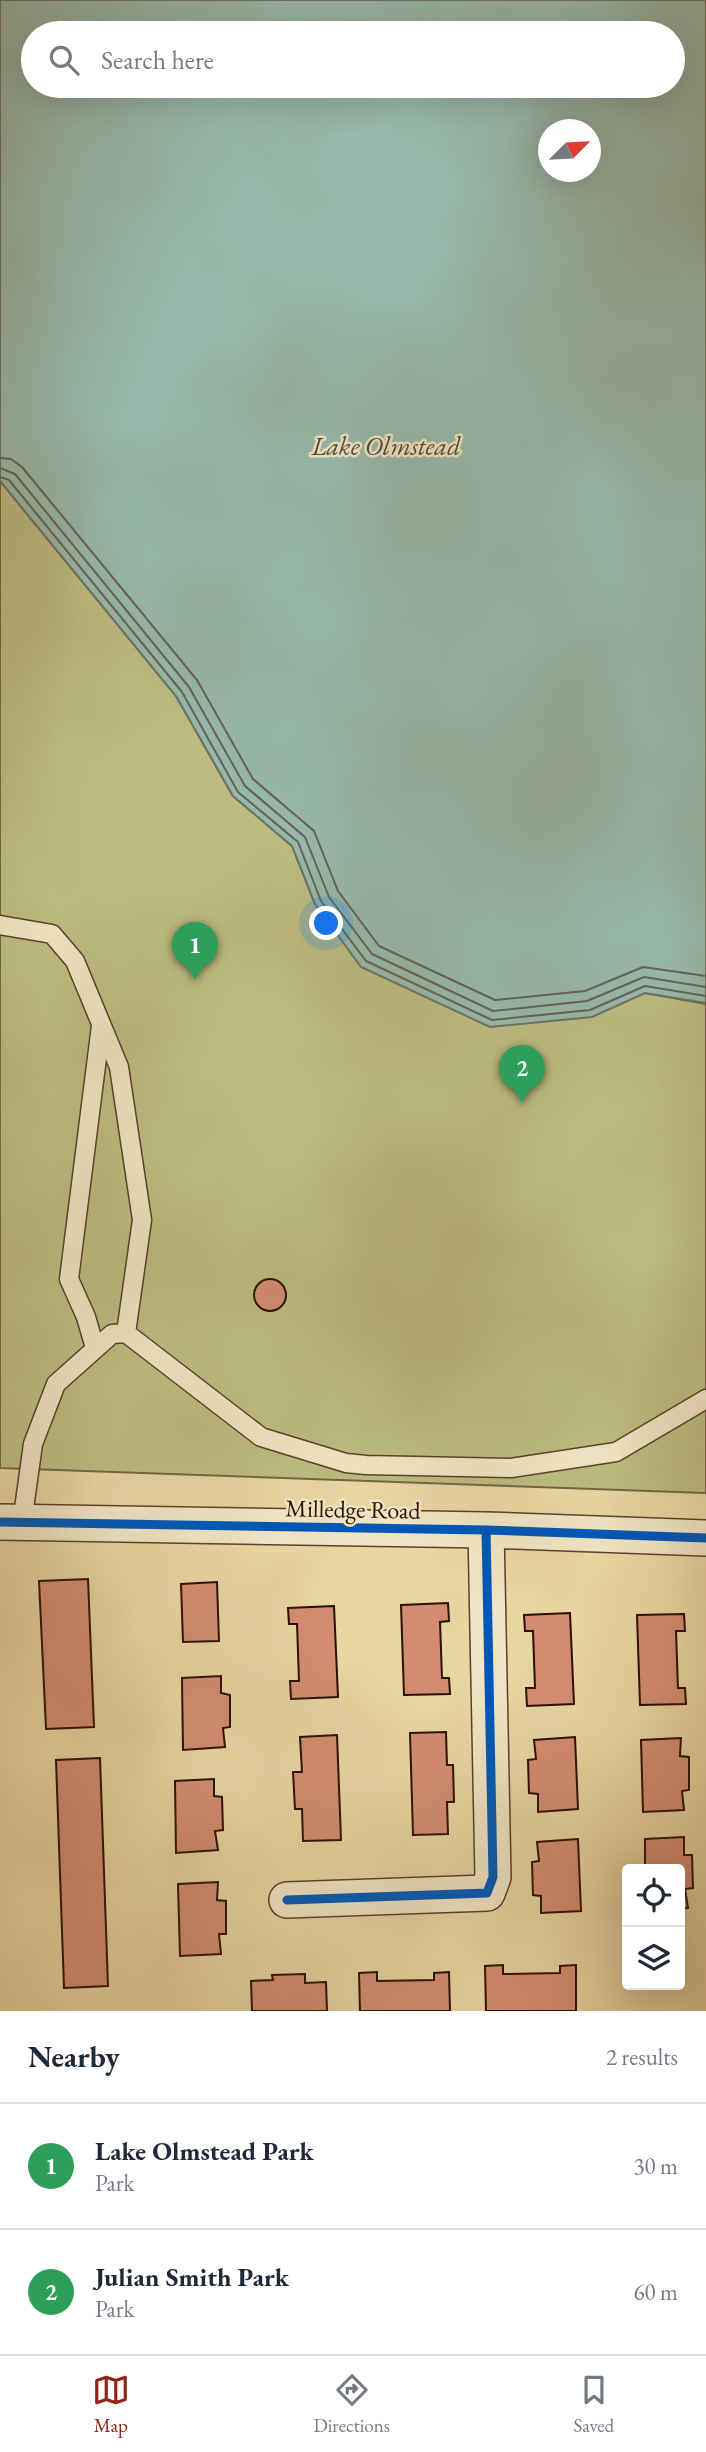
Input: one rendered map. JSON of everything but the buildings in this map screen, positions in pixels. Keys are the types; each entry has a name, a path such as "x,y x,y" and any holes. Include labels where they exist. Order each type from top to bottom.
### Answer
{"street":[{"name":"Milledge Road","path":"11,1522 485,1530 706,1538"},
{"path":"287,1900 487,1893 493,1877 485,1530"}],"lane":[{"path":"0,925 52,934 75,961 119,1067 142,1220 126,1333"},
{"path":"95,1348 86,1317 69,1279 102,1025"},
{"path":"11,1522 33,1444 55,1384 112,1334 126,1333 261,1437 346,1463 511,1468 616,1452 706,1399"}],"green space":[{"path":"0,481 176,696 233,796 292,846 315,904 645,993 706,1004 706,1493 0,1468"}],"water":[{"name":"Lake Olmstead","path":"0,0 706,0 706,1003 645,993 592,1017 490,1027 361,967 315,904 292,846 233,796 176,696 0,481"}],"cycle path":[{"path":"0,1522 486,1530 706,1538"},
{"path":"287,1900 487,1893 493,1877 486,1530"}],"place":[{"name":"Lake Olmstead Park","path":"195,980"},
{"name":"Julian Smith Park","path":"522,1103"}]}
